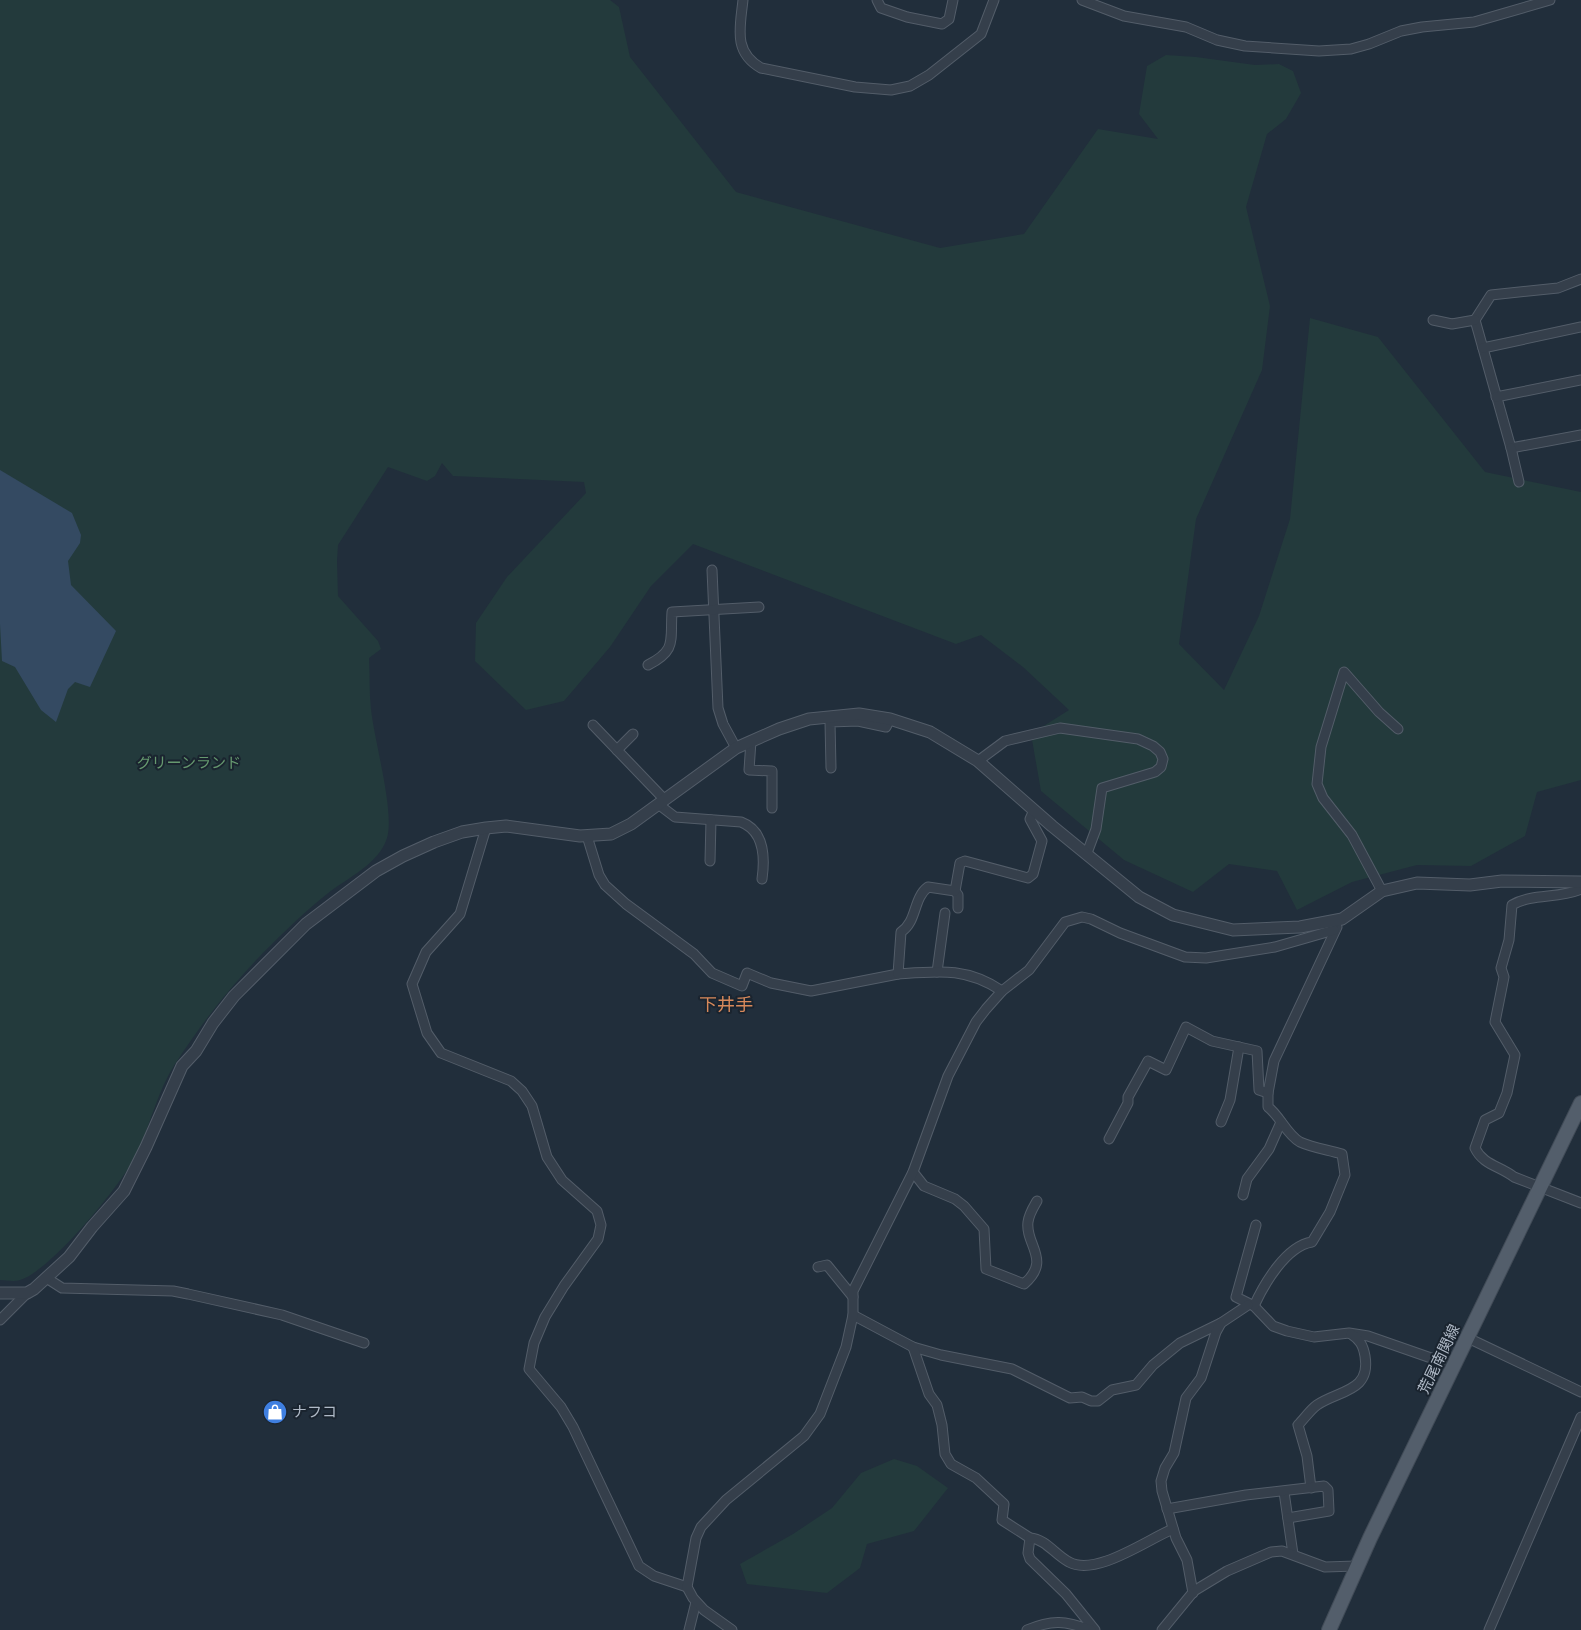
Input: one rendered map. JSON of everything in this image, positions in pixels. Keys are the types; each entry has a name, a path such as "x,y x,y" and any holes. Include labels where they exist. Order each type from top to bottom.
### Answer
{"main road":[{"name":"荒尾南関線","path":"1329,1630 1356,1566 1581,1103"}],"street":[{"path":"743,0 740,25 742,50 748,61 761,68 855,87 891,90 910,86 929,75 981,34 994,0"},
{"path":"877,0 881,8 907,17 942,24 949,20 954,0"},
{"path":"1082,0 1124,16 1186,27 1217,40 1245,46 1319,51 1369,44 1401,31 1474,22 1550,0"},
{"path":"1524,9 1532,0"},
{"path":"1433,320 1452,324 1475,320 1492,295 1558,288 1581,279"},
{"path":"1475,320 1520,482"},
{"path":"1483,348 1581,327"},
{"path":"1496,397 1581,380"},
{"path":"1511,448 1581,435"},
{"path":"712,570 718,708 723,724 736,748"},
{"path":"648,665 666,654 670,645 672,612 759,607"},
{"path":"1382,891 1352,835 1323,798 1317,784 1322,747 1344,672 1379,712 1398,729"},
{"path":"0,1320 27,1293 48,1279 69,1257 92,1227 124,1191 182,1066 196,1051 213,1023 234,996 306,924 376,871 402,856 434,842 462,832 486,828 506,826 587,836 611,834 632,824 736,748 809,719 859,714 890,719 930,732 978,761 1034,810 1139,896 1173,915 1233,930 1300,927 1342,919"},
{"path":"831,768 830,722 858,721 886,727 890,719"},
{"path":"593,725 675,817 741,822 749,825 755,831 765,856 762,879"},
{"path":"978,761 1005,741 1060,728 1138,739 1160,752 1163,759 1156,772 1102,788 1096,829 1087,853"},
{"path":"617,750 633,734"},
{"path":"751,742 749,770 772,771 772,808"},
{"path":"958,908 958,895 955,891 960,863 965,861 1028,878 1033,874 1042,841 1030,819 1034,810"},
{"path":"710,861 711,820"},
{"path":"486,828 460,914 426,952 412,984 428,1033 441,1053 511,1081 522,1091 532,1106 547,1157 562,1180 597,1211 601,1225 598,1239 564,1286 545,1317 534,1343 529,1369 561,1407 573,1427 639,1566 654,1576 687,1587 696,1602 715,1619 732,1630"},
{"path":"587,836 598,875 605,885 626,904 694,954 712,973 726,981 742,986 748,973 771,983 811,991 898,974 937,972 984,978 1002,991"},
{"path":"853,1315 913,1347 941,1355 1012,1369 1070,1398 1082,1396 1092,1401 1098,1401 1112,1390 1136,1385 1153,1365 1180,1343 1251,1306 1271,1274 1296,1248 1303,1243 1312,1242 1330,1212 1344,1175 1342,1154 1299,1141 1281,1122 1277,1114 1268,1107 1268,1093 1274,1061 1334,930 1342,919 1382,891 1417,883 1470,885 1502,881 1581,882"},
{"path":"898,974 901,932 908,928 920,893 928,887 955,891"},
{"path":"1581,889 1562,896 1520,900 1512,905 1510,940 1502,968 1504,977 1495,1022 1515,1055 1507,1093 1499,1113 1485,1120 1474,1148 1486,1162 1539,1188 1581,1203"},
{"path":"937,972 945,913"},
{"path":"687,1587 696,1538 706,1520 726,1500 804,1436 820,1414 846,1347 853,1315 853,1291 913,1172 948,1076 976,1022 1002,991 1029,970 1065,922 1073,919 1091,919 1120,933 1185,957 1206,958 1275,947 1334,930"},
{"path":"1108,1140 1128,1103 1128,1097 1148,1061 1166,1070 1186,1027 1212,1041 1257,1051 1259,1090 1268,1093"},
{"path":"1221,1122 1230,1100 1239,1047"},
{"path":"1243,1195 1248,1179 1269,1150 1281,1122"},
{"path":"913,1172 924,1186 964,1206 984,1229 986,1268 1024,1284 1030,1280 1037,1261 1027,1224 1030,1212 1037,1201"},
{"path":"1256,1225 1236,1297 1251,1306 1273,1326 1314,1337 1349,1333 1368,1336 1454,1366"},
{"path":"818,1267 827,1265 853,1297"},
{"path":"48,1279 62,1288 173,1291 188,1294 282,1315 364,1343"},
{"path":"0,1293 27,1293"},
{"path":"1193,1593 1187,1560 1173,1529 1162,1491 1163,1474 1174,1453 1186,1398 1201,1378 1221,1323"},
{"path":"1311,1488 1307,1456 1298,1425 1317,1406 1350,1390 1361,1381 1367,1369 1364,1349 1360,1340 1349,1333"},
{"path":"1468,1338 1581,1392"},
{"path":"913,1347 929,1394 937,1405 942,1425 945,1454 951,1464 976,1478 1004,1504 1002,1520 1030,1538 1038,1539 1069,1562 1080,1566 1124,1554 1173,1529"},
{"path":"1489,1630 1581,1417"},
{"path":"1167,1509 1246,1495 1324,1486 1328,1490 1329,1511 1288,1518"},
{"path":"1284,1492 1293,1554"},
{"path":"1030,1538 1028,1553 1030,1560 1066,1594 1093,1630"},
{"path":"1162,1630 1193,1593 1228,1571 1272,1552 1282,1551 1293,1554 1310,1563 1325,1567 1356,1566"},
{"path":"689,1630 696,1602"},
{"path":"1027,1630 1046,1622 1060,1622 1093,1630"}],"green space":[{"name":"グリーンランド","path":"0,0 610,0 619,7 630,57 736,192 940,248 1024,234 1098,129 1158,139 1139,114 1147,66 1166,55 1255,65 1279,64 1293,71 1301,93 1286,119 1267,134 1246,207 1270,306 1262,370 1196,519 1179,644 1224,690 1259,616 1290,519 1310,318 1378,337 1485,472 1581,492 1581,780 1537,792 1525,836 1471,866 1417,865 1352,882 1297,910 1277,871 1229,864 1193,892 1124,860 1041,791 1031,734 1069,710 1023,667 981,635 956,644 693,544 651,586 610,647 564,701 526,710 475,661 476,623 507,577 586,493 584,482 453,476 442,463 435,476 427,481 388,467 338,545 337,561 338,596 378,641 381,649 369,658 371,709 388,812 389,827 383,847 362,870 327,894 292,925 258,958 220,1001 169,1074 131,1165 86,1223 49,1261 33,1273 18,1281 0,1280"},
{"path":"894,1459 917,1466 948,1488 914,1531 867,1544 860,1568 827,1593 747,1584 740,1564 793,1534 832,1508 861,1473"}],"water":[{"path":"0,470 72,513 81,535 80,543 68,561 71,585 116,631 90,687 75,682 68,689 56,722 41,710 15,667 2,661 0,624"}],"place":[{"name":"ナフコ","path":"275,1412"}],"district":[{"name":"下井手","path":"726,1005"}]}
